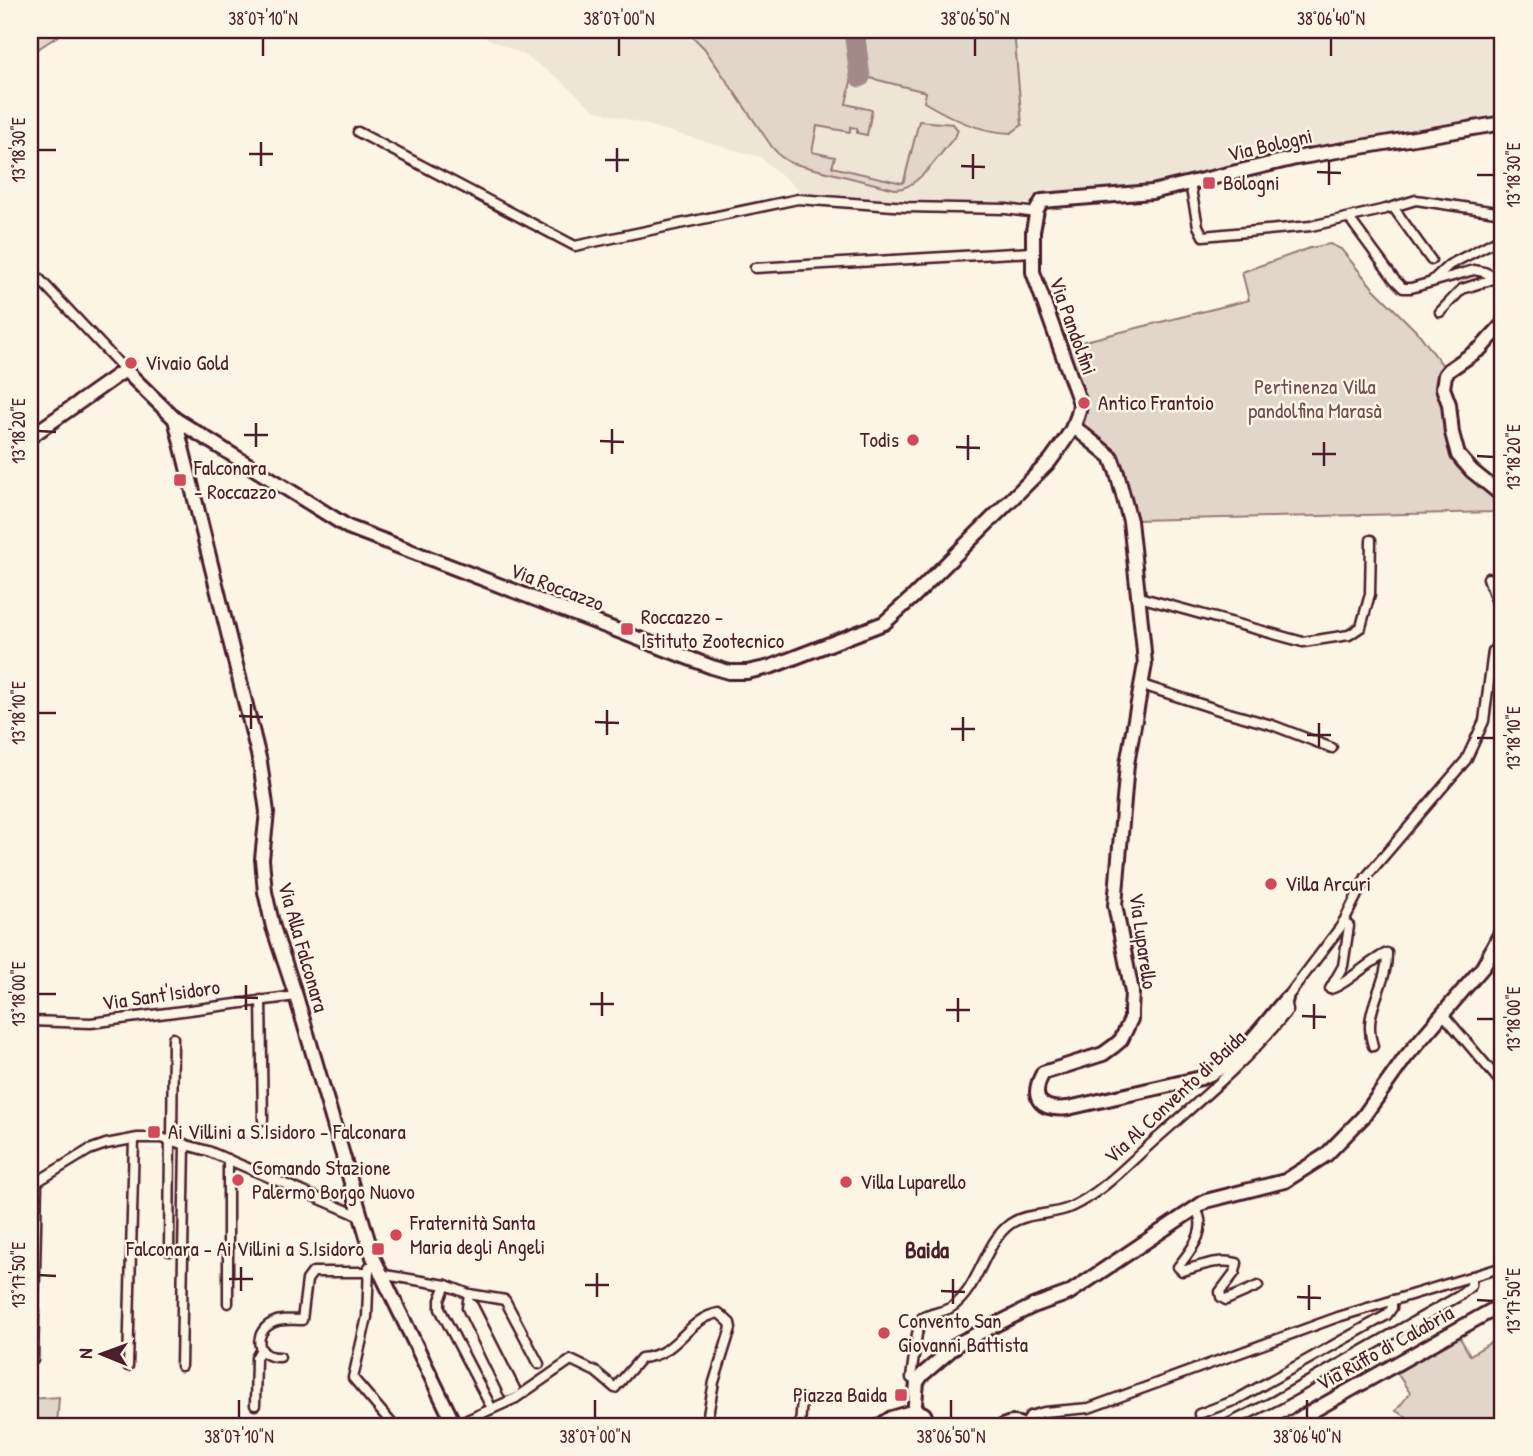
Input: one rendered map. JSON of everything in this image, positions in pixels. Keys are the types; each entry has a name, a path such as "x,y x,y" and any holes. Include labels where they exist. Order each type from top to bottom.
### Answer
{"street":[{"name":"Via Bologni","path":"1045,200 1152,192 1296,158 1503,123"},
{"path":"358,132 575,246 798,199 907,207 1006,209 1036,213"},
{"path":"1190,184 1198,226 1203,236 1284,229 1349,218 1416,200 1503,213"},
{"name":"Via Pandolfini","path":"1045,200 1038,204 1036,213 1033,272 1080,403 1080,414 1073,426"},
{"path":"1393,207 1431,260"},
{"path":"1349,218 1403,288 1474,270 1500,277"},
{"path":"1431,282 1449,265 1503,237"},
{"path":"755,268 1032,252"},
{"name":"Via Roccazzo","path":"30,269 175,419 348,527 729,672 747,672 770,667 884,623 1050,461 1073,426"},
{"path":"1440,312 1462,289 1500,277"},
{"path":"1503,324 1481,348 1449,370 1443,388 1449,404 1458,455 1472,471 1503,496"},
{"path":"30,437 125,370"},
{"name":"Via Alla Falconara","path":"175,419 260,762 267,812 262,859 265,892 273,927 362,1217 373,1257 374,1273 455,1426"},
{"name":"Via Luparello","path":"1073,426 1111,457 1130,521 1139,597 1145,664 1127,764 1115,905 1132,992 1130,1019 1121,1040 1102,1054 1043,1073 1037,1091 1039,1101 1045,1107 1053,1109 1068,1108 1215,1073 1230,1062 1286,999"},
{"path":"1139,597 1303,642 1349,635 1361,627 1370,594 1371,541"},
{"path":"1488,578 1496,600 1503,609"},
{"name":"Via Al Convento di Baida","path":"917,1382 911,1378 922,1318 950,1308 966,1293 997,1237 1010,1224 1026,1217 1071,1207 1115,1176 1240,1066 1288,1010 1286,999 1343,922 1366,877 1466,760 1484,721 1493,651 1503,638"},
{"path":"1142,685 1272,724 1332,748"},
{"path":"1343,922 1349,926 1343,966 1330,989 1336,988 1364,966 1387,953 1388,965 1368,1025 1373,1046"},
{"path":"913,1426 917,1382 959,1343 1033,1306 1069,1293 1206,1200 1285,1181 1326,1155 1363,1117 1405,1058 1483,967 1503,929"},
{"name":"Via Sant'Isidoro","path":"30,1021 91,1023 296,996"},
{"path":"261,1000 263,1120"},
{"path":"1442,1013 1503,1085"},
{"path":"169,1251 173,1038"},
{"path":"33,1360 34,1184 89,1150 134,1139 161,1138 228,1159 362,1217"},
{"path":"128,1366 134,1139"},
{"path":"181,1367 185,1144"},
{"path":"228,1159 228,1303"},
{"path":"1195,1208 1201,1215 1201,1231 1178,1267 1182,1271 1211,1263 1237,1263 1235,1272 1220,1292 1221,1297 1226,1300 1258,1286"},
{"path":"1003,1426 1018,1423 1024,1426 1030,1416 1044,1412 1089,1408 1338,1317 1503,1267"},
{"path":"255,1405 256,1358 261,1349 260,1339 270,1325 284,1320 302,1320 309,1275 313,1272 374,1273 446,1285 468,1297 505,1300 539,1364"},
{"path":"374,1273 353,1378 394,1426"},
{"path":"1224,1426 1276,1400 1459,1296 1471,1286 1472,1276"},
{"path":"446,1285 440,1300 440,1310 489,1403"},
{"path":"468,1297 515,1389 509,1392 467,1308 468,1297"},
{"path":"1199,1414 1236,1400 1387,1315 1392,1308 1392,1300"},
{"name":"Via Ruffo di Calabria","path":"1286,1426 1302,1422 1503,1304"},
{"path":"455,1426 516,1398 571,1360 596,1372 615,1388 641,1358 660,1355 670,1349 683,1334 712,1314 719,1313 730,1323 731,1328 714,1382 706,1426"},
{"path":"261,1349 269,1358 280,1357"},
{"path":"800,1426 802,1399"},
{"path":"891,1426 914,1409"},
{"path":"875,1426 890,1416 914,1409 924,1414 929,1426"}],"shaded area":[{"path":"468,30 1503,30 1503,120 1166,185 1043,196 1033,204 882,199 801,192 760,157 594,110 558,78 524,55"}],"green space":[{"path":"30,30 58,30 61,34 30,54"},
{"path":"693,30 849,30 854,68 846,104 872,110 867,135 857,133 857,128 850,127 850,132 817,126 812,152 835,157 832,167 902,183 919,121 953,124 958,130 928,169 912,184 903,188 895,189 791,163 772,147 704,48 692,36"},
{"path":"861,30 1014,30 1022,125 1011,133 976,127 924,102 926,92 870,78 866,72"},
{"name":"Pertinenza Villa pandolfina Marasà","path":"1330,244 1341,249 1373,288 1420,335 1443,366 1435,389 1445,409 1450,450 1456,466 1503,501 1503,507 1497,512 1134,520 1121,474 1084,430 1085,395 1065,346 1249,300 1242,272 1310,248"},
{"path":"1503,1335 1503,1426 1423,1426 1396,1411 1410,1393 1397,1373 1459,1336 1470,1355"},
{"path":"59,1397 57,1426 30,1426 30,1399"}],"taxiway":[{"path":"854,30 860,77"}],"place":[{"name":"Bologni","path":"1209,183"},
{"name":"Vivaio Gold","path":"131,363"},
{"name":"Antico Frantoio","path":"1084,403"},
{"name":"Todis","path":"913,440"},
{"name":"Falconara - Roccazzo","path":"180,480"},
{"name":"Roccazzo - Istituto Zootecnico","path":"627,629"},
{"name":"Villa Arcuri","path":"1271,884"},
{"name":"Ai Villini a S.Isidoro - Falconara","path":"154,1132"},
{"name":"Comando Stazione Palermo Borgo Nuovo","path":"238,1180"},
{"name":"Villa Luparello","path":"846,1182"},
{"name":"Fraternità Santa Maria degli Angeli","path":"396,1235"},
{"name":"Falconara - Ai Villini a S.Isidoro","path":"378,1249"},
{"name":"Convento San Giovanni Battista","path":"884,1333"},
{"name":"Piazza Baida","path":"901,1395"}],"district":[{"name":"Baida","path":"927,1250"}]}
